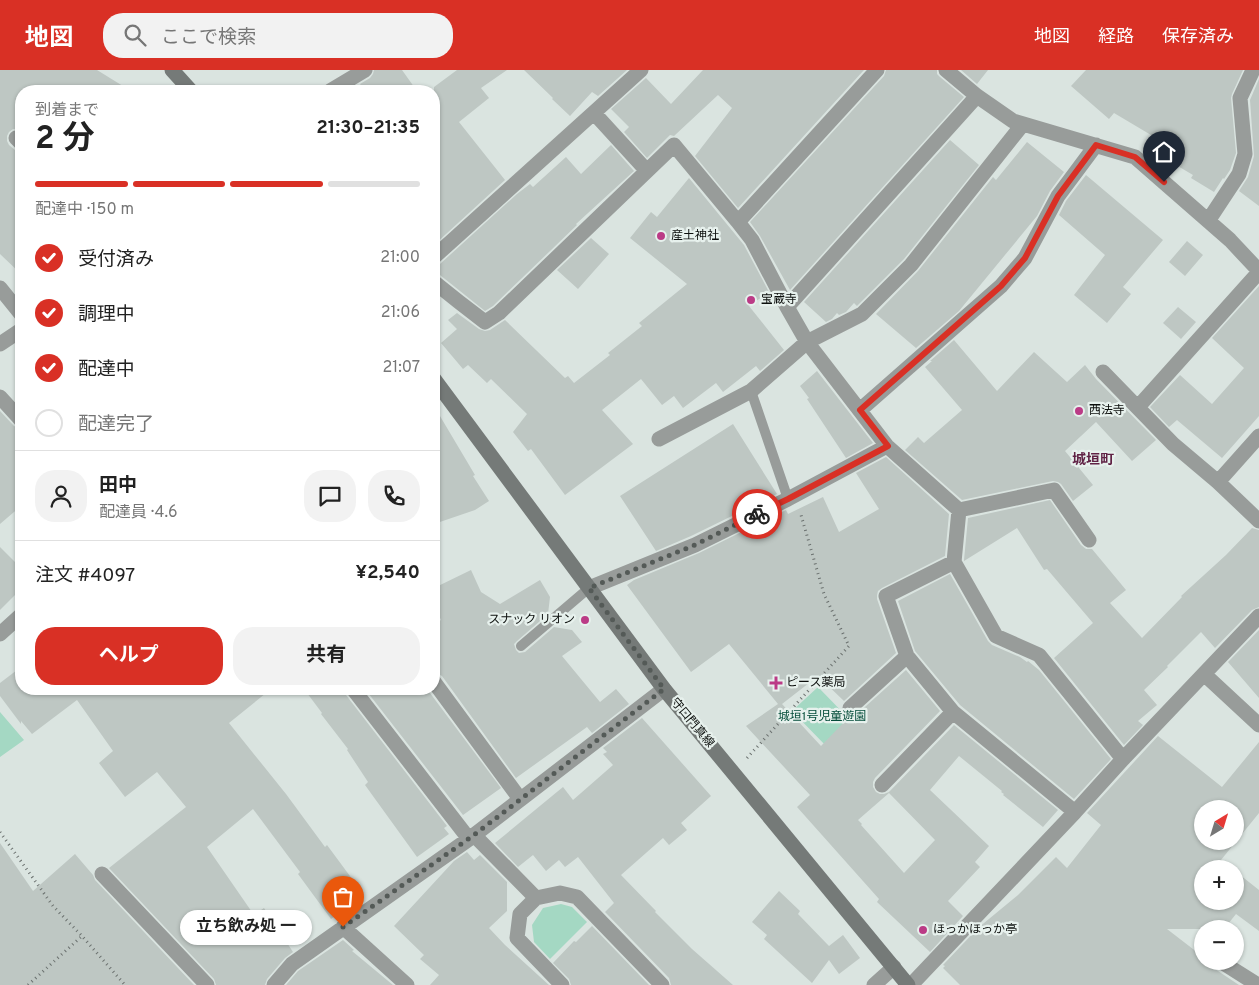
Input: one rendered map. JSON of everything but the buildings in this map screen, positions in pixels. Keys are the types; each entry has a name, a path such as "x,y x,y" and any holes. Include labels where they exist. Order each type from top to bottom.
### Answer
{"main road":[{"path":"178,72 187,85"},
{"name":"守口門真線","path":"440,387 664,689 909,985"}],"street":[{"path":"340,85 365,70"},
{"path":"440,252 641,70"},
{"path":"738,222 877,70"},
{"path":"946,70 977,96 1013,121 1135,157 1230,240 1259,272 1138,408"},
{"path":"1208,221 1239,174 1245,154 1240,98 1253,70"},
{"path":"787,307 977,96"},
{"path":"594,113 647,171"},
{"path":"659,439 751,391 807,342 862,314 911,266 1023,124"},
{"path":"440,287 485,322 499,313 674,145 752,240 807,342 888,446 959,510"},
{"path":"860,410 1001,286 1025,258 1058,196 1096,145"},
{"path":"0,288 15,307"},
{"path":"0,344 15,334"},
{"path":"1103,372 1173,444 1218,482 1259,521"},
{"path":"0,397 15,413"},
{"path":"1218,482 1259,436"},
{"path":"589,588 695,545 792,497 888,446"},
{"path":"959,510 1054,490 1089,540"},
{"path":"959,510 954,562 996,636 1039,655 1123,758"},
{"path":"954,562 886,596 907,656 953,712 1075,812"},
{"path":"909,985 1259,616"},
{"path":"0,634 15,620"},
{"path":"850,708 907,656"},
{"path":"1204,674 1259,725"},
{"path":"274,985 292,964 471,837 664,689"},
{"path":"440,690 520,799"},
{"path":"358,695 471,837 536,898"},
{"path":"882,784 953,712"},
{"path":"102,874 207,985"},
{"path":"562,985 517,938 520,914 536,898 560,893 577,897 662,985"},
{"path":"343,927 407,985"},
{"path":"874,985 894,967"},
{"path":"1234,970 1258,985"}],"lane":[{"path":"751,391 792,497"},
{"path":"520,646 589,588"}],"path":[{"path":"734,774 848,646 824,594 792,497"},
{"path":"0,832 53,906 125,985"},
{"path":"28,985 82,936"}],"green space":[{"name":"城垣1号児童遊園","path":"818,687 854,724 828,748 792,711"},
{"path":"0,712 24,740 0,757"},
{"path":"561,904 572,907 587,922 550,959 534,942 532,925 543,908"}],"way so far":[{"path":"343,927 474,835 664,689 589,588 695,545 757,514"}],"place":[{"name":"産土神社","path":"661,236"},
{"name":"宝蔵寺","path":"751,300"},
{"name":"西法寺","path":"1079,411"},
{"name":"スナック リオン","path":"585,620"},
{"name":"ピース薬局","path":"776,683"},
{"name":"立ち飲み処 一","path":"343,927"},
{"name":"ほっかほっか亭","path":"923,930"}],"district":[{"name":"城垣町","path":"1093,460"}],"route":[{"path":"757,514 888,446 860,410 1001,286 1025,258 1058,196 1096,145 1135,157 1164,182"}]}
